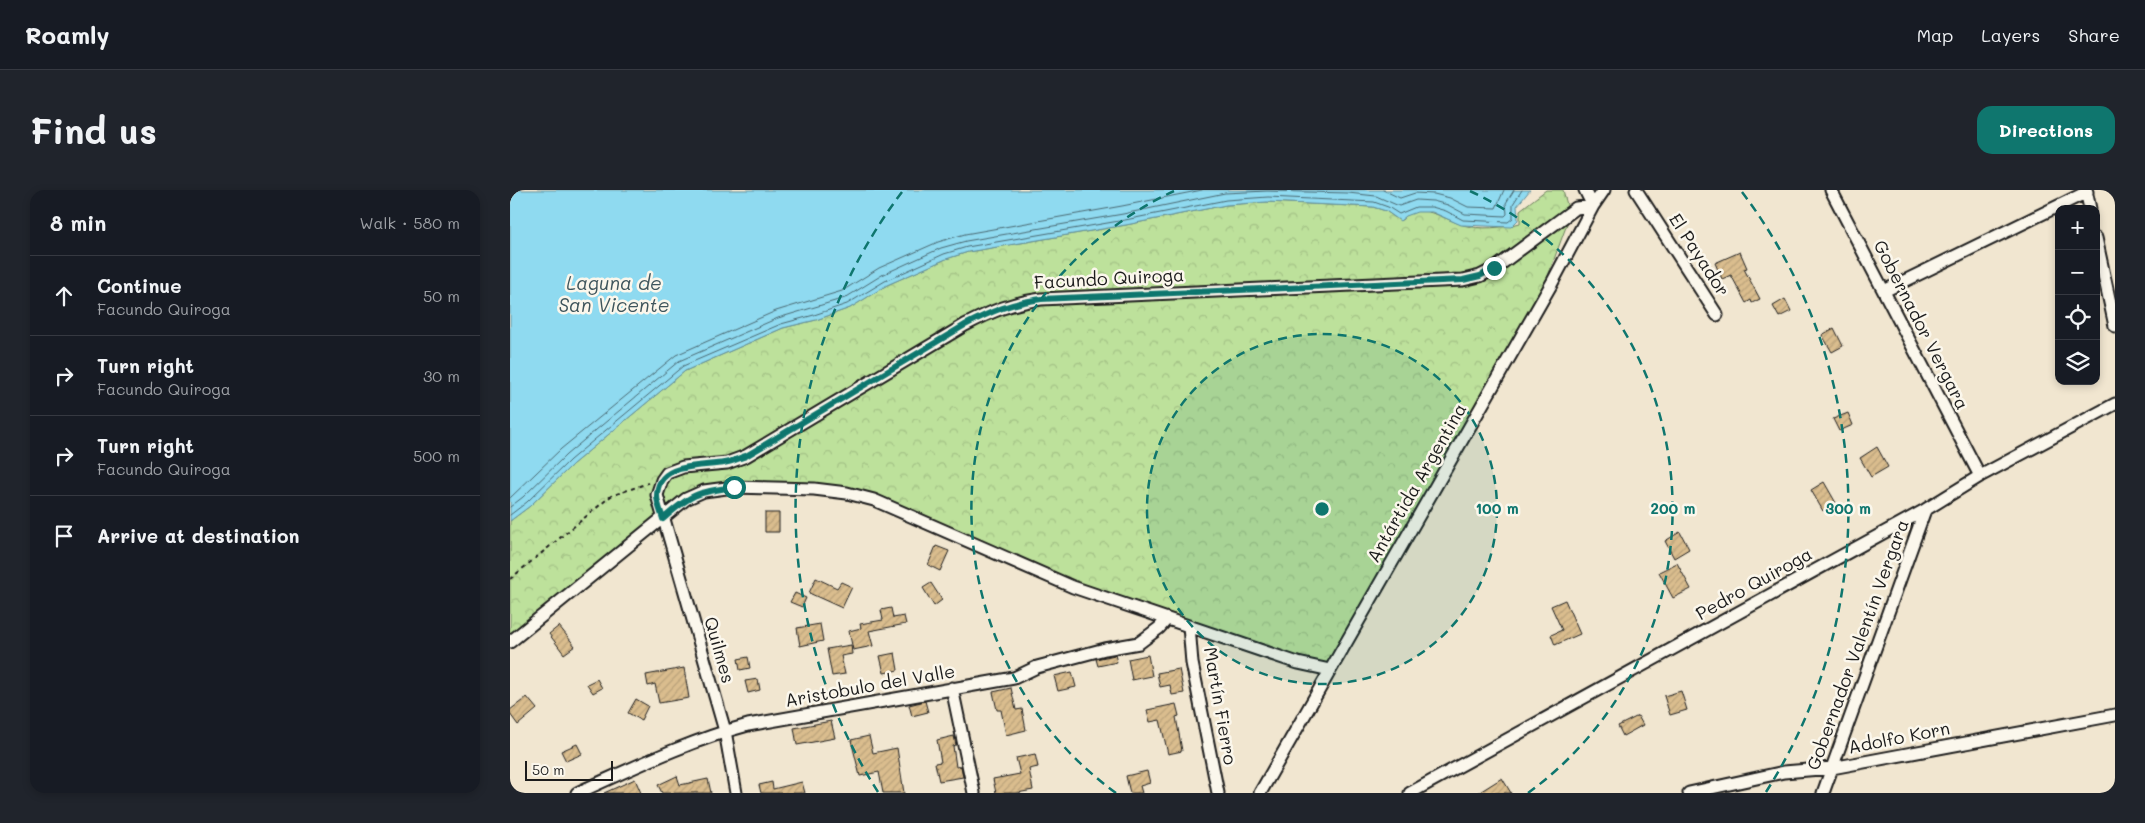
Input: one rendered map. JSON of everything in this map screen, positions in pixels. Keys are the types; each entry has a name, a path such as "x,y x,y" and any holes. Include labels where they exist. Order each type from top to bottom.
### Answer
{"street":[{"path":"1585,190 1592,206"},
{"name":"Antártida Argentina","path":"1260,793 1552,283 1592,206 1604,190"},
{"name":"El Payador","path":"1636,190 1716,314"},
{"name":"Gobernador Vergara","path":"1831,190 1980,476"},
{"path":"1884,291 2086,191 2089,205"},
{"name":"Facundo Quiroga","path":"662,480 667,473 683,467 727,463 746,456 965,325 996,309 1018,302 1463,280 1480,276 1494,268 1576,208 1592,206"},
{"path":"2099,250 2115,326"},
{"name":"Pedro Quiroga","path":"1410,793 1925,510 1980,476 2115,404"},
{"path":"662,480 657,495 663,519"},
{"path":"510,642 686,499 704,491 734,487 814,489 847,493 874,500 1073,587 1298,663 1330,670"},
{"name":"Gobernador Valentín Vergara","path":"1824,793 1925,510"},
{"name":"Quilmes","path":"663,519 725,731 736,793"},
{"name":"Aristobulo del Valle","path":"577,793 696,741 725,731 748,725 1014,678 1037,667 1105,649 1139,643 1160,628 1167,619"},
{"name":"Martín Fierro","path":"1189,626 1192,663 1218,793"},
{"path":"952,688 974,793"},
{"name":"Adolfo Korn","path":"1689,793 1784,772 1832,768 2115,715"}],"path":[{"path":"510,579 611,496 636,486 662,480"}],"green space":[{"path":"1546,190 1563,190 1570,216 1546,281 1330,670 1135,609 847,493 704,491 510,639 510,521 530,506 573,464 685,371 783,328 816,320 850,308 887,285 946,259 968,252 1126,225 1226,205 1267,202 1373,207 1386,211 1397,219 1402,220 1408,214 1415,211 1423,211 1463,225 1477,228 1492,228 1520,223 1520,210"}],"water":[{"name":"Laguna de San Vicente","path":"510,190 1530,190 1517,206 1518,220 1511,227 1461,225 1432,212 1417,212 1406,216 1400,221 1386,211 1373,207 1267,202 1226,205 1126,225 968,252 946,259 887,285 850,308 816,320 783,328 685,371 573,464 530,506 510,521"}],"building":[{"path":"1740,252 1747,268 1744,269 1760,299 1752,303 1751,300 1746,303 1731,275 1722,279 1715,263"},
{"path":"1785,299 1791,311 1779,317 1773,306"},
{"path":"1834,328 1843,346 1832,352 1822,335"},
{"path":"1848,413 1853,425 1839,431 1833,419"},
{"path":"1877,447 1888,467 1871,477 1860,458"},
{"path":"1824,482 1836,503 1823,511 1811,490"},
{"path":"765,513 779,513 779,532 765,532"},
{"path":"1680,532 1689,549 1674,558 1665,541"},
{"path":"936,546 949,551 940,571 928,565"},
{"path":"1677,563 1691,589 1673,598 1659,572"},
{"path":"816,578 837,588 841,582 852,587 842,608 809,593"},
{"path":"931,583 942,600 934,606 923,588"},
{"path":"795,593 806,598 802,607 790,602"},
{"path":"1565,600 1580,634 1555,645 1551,635 1562,630 1551,606"},
{"path":"891,608 893,618 904,616 906,624 869,631 873,646 853,650 849,631 861,628 860,624 883,620 881,610"},
{"path":"820,624 823,641 800,646 797,628"},
{"path":"559,626 575,646 564,654 549,634"},
{"path":"851,645 852,654 841,656 845,674 832,676 827,649"},
{"path":"895,653 898,670 884,673 880,656"},
{"path":"1115,655 1117,662 1098,666 1096,659"},
{"path":"1148,655 1152,676 1132,680 1128,659"},
{"path":"748,657 750,668 740,670 738,659"},
{"path":"684,668 689,698 659,703 655,684 648,686 646,675"},
{"path":"1179,669 1184,693 1172,695 1170,685 1160,687 1157,673"},
{"path":"1072,672 1076,687 1058,691 1054,676"},
{"path":"597,679 602,688 593,693 587,684"},
{"path":"758,679 760,690 748,693 745,681"},
{"path":"1011,688 1016,710 1022,709 1026,730 1006,735 1001,710 997,710 993,692"},
{"path":"1681,691 1687,710 1670,715 1664,696"},
{"path":"527,697 537,709 518,725 510,714 510,710"},
{"path":"636,699 648,706 641,720 628,713"},
{"path":"925,701 928,712 912,716 909,705"},
{"path":"1176,704 1179,716 1176,717 1182,751 1168,754 1160,720 1150,722 1147,710"},
{"path":"1638,716 1643,725 1623,736 1618,726"},
{"path":"831,721 835,738 797,745 794,728"},
{"path":"869,736 873,753 897,748 904,793 883,793 879,772 860,776 851,740"},
{"path":"954,736 956,745 953,746 956,767 961,766 963,777 939,781 935,763 941,762 937,740"},
{"path":"577,744 582,754 566,761 561,751"},
{"path":"1035,754 1038,767 1029,769 1033,790 1017,793 996,793 993,779 1020,774 1016,758"},
{"path":"1147,771 1150,783 1140,786 1142,793 1130,793 1126,776"},
{"path":"677,776 680,785 708,779 711,793 662,793 658,785"},
{"path":"1502,778 1511,793 1478,793"},
{"path":"635,779 641,793 604,793 624,784"},
{"path":"772,782 773,789 802,782 805,793 761,793 759,785"}],"route":[{"path":"734,487 704,491 686,499 663,519 657,495 662,480 667,473 683,467 727,463 746,456 965,325 996,309 1018,302 1041,299 1463,280 1480,276 1494,268"}]}
